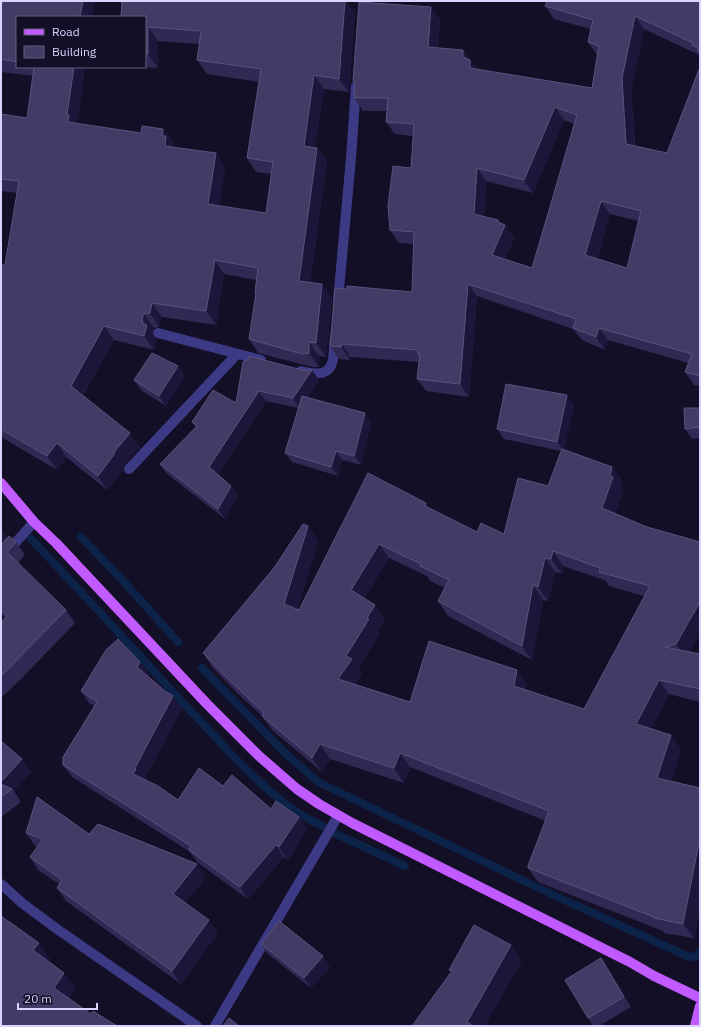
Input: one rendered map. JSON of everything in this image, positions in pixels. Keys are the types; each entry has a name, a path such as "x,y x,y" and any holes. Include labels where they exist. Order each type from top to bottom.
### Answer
{"main road":[{"path":"1,483 34,522 56,543 207,704 259,756 297,789 338,816 700,998"},
{"path":"695,1026 700,1006"}],"street":[{"path":"337,308 351,158 356,80"},
{"path":"288,368 311,374 326,372 332,364 336,324"},
{"path":"158,333 274,364"},
{"path":"129,469 237,354"},
{"path":"1,559 34,522"},
{"path":"215,1026 338,816"},
{"path":"1,884 22,903 57,929 197,1026"}],"building":[{"path":"2,1 83,1 80,16 16,16 16,62 1,59"},
{"path":"122,1 345,1 339,79 314,75 304,146 317,148 299,281 322,284 316,343 309,342 309,353 302,354 249,339 258,268 215,260 206,311 152,303 150,313 144,314 142,318 143,323 147,325 144,336 104,326 71,386 130,433 115,451 98,476 57,443 47,456 1,429 1,265 5,265 19,181 1,179 1,114 27,118 34,68 74,68 67,114 69,115 68,122 141,133 142,126 163,129 162,136 166,136 165,146 216,153 208,204 266,213 273,162 247,158 261,69 197,60 201,31 148,27 148,54 146,54 146,16 121,16"},
{"path":"547,1 700,1 700,52 698,51 698,48 692,45 693,43 635,16 622,78 626,144 667,153 700,67 700,376 685,372 692,354 599,328 596,337 573,328 576,319 468,284 460,384 417,379 420,354 418,354 418,350 342,344 341,347 330,346 335,288 347,289 347,286 412,292 414,232 390,230 388,206 393,166 411,168 414,124 386,122 388,98 354,98 355,82 353,81 359,2 431,7 428,47 463,50 463,57 470,60 470,68 592,88 599,46 588,42 593,20 545,6","holes":["555,107 577,115 532,268 492,255 505,225 498,222 498,220 474,214 477,168 524,180","601,201 641,211 627,268 585,255"]},
{"path":"152,353 178,366 159,396 134,380"},
{"path":"249,356 302,370 312,370 293,398 259,391 209,467 231,486 218,509 160,464 197,426 192,422 213,390 236,403 243,362 249,359"},
{"path":"506,384 567,395 557,442 497,429"},
{"path":"302,396 365,413 354,456 336,451 331,467 285,453"},
{"path":"684,408 700,408 700,427 685,429"},
{"path":"562,449 612,467 610,475 613,477 602,508 647,527 700,542 700,602 676,644 665,647 700,654 700,689 659,680 636,724 671,735 657,778 700,788 700,837 683,924 654,918 528,868 549,811 400,753 394,768 320,744 312,758 262,716 264,713 203,653 274,568 303,524 308,526 284,604 299,610 368,473 426,503 425,506 477,532 481,523 504,534 518,478 548,486","holes":["379,544 421,564 420,566 449,580 438,601 522,646 533,585 538,587 545,558 551,559 553,551 600,568 599,572 650,586 584,709 514,686 517,670 429,641 410,702 338,679 352,659 346,656 369,619 367,618 375,605 351,590"]},
{"path":"9,536 16,542 7,552 66,610 1,676 1,622 7,616 1,610 1,545"},
{"path":"118,639 140,662 137,667 173,696 133,774 158,786 178,800 199,768 223,786 232,775 271,809 276,801 299,817 279,847 276,845 240,887 189,850 191,846 63,765 63,757 97,702 81,691 106,650"},
{"path":"1,741 22,759 1,782"},
{"path":"1,784 12,789 1,797"},
{"path":"37,797 89,834 98,824 197,864 173,894 209,920 172,971 57,888 62,880 30,857 43,839 26,833"},
{"path":"1,916 39,943 33,950 64,973 54,988 91,1014 93,1011 117,1026 1,1026"},
{"path":"279,921 323,956 304,978 261,944"},
{"path":"474,925 511,945 467,1022 473,1026 412,1026 452,971 449,970"},
{"path":"601,958 624,997 588,1018 565,980"},
{"path":"229,1018 239,1026 223,1026"}],"waterway":[{"path":"81,537 178,642"},
{"path":"31,539 187,708 252,775 285,804 323,826"},
{"path":"202,668 284,752 318,782 547,892 687,956 695,957 699,955 700,952"},
{"path":"332,832 405,866"}]}
